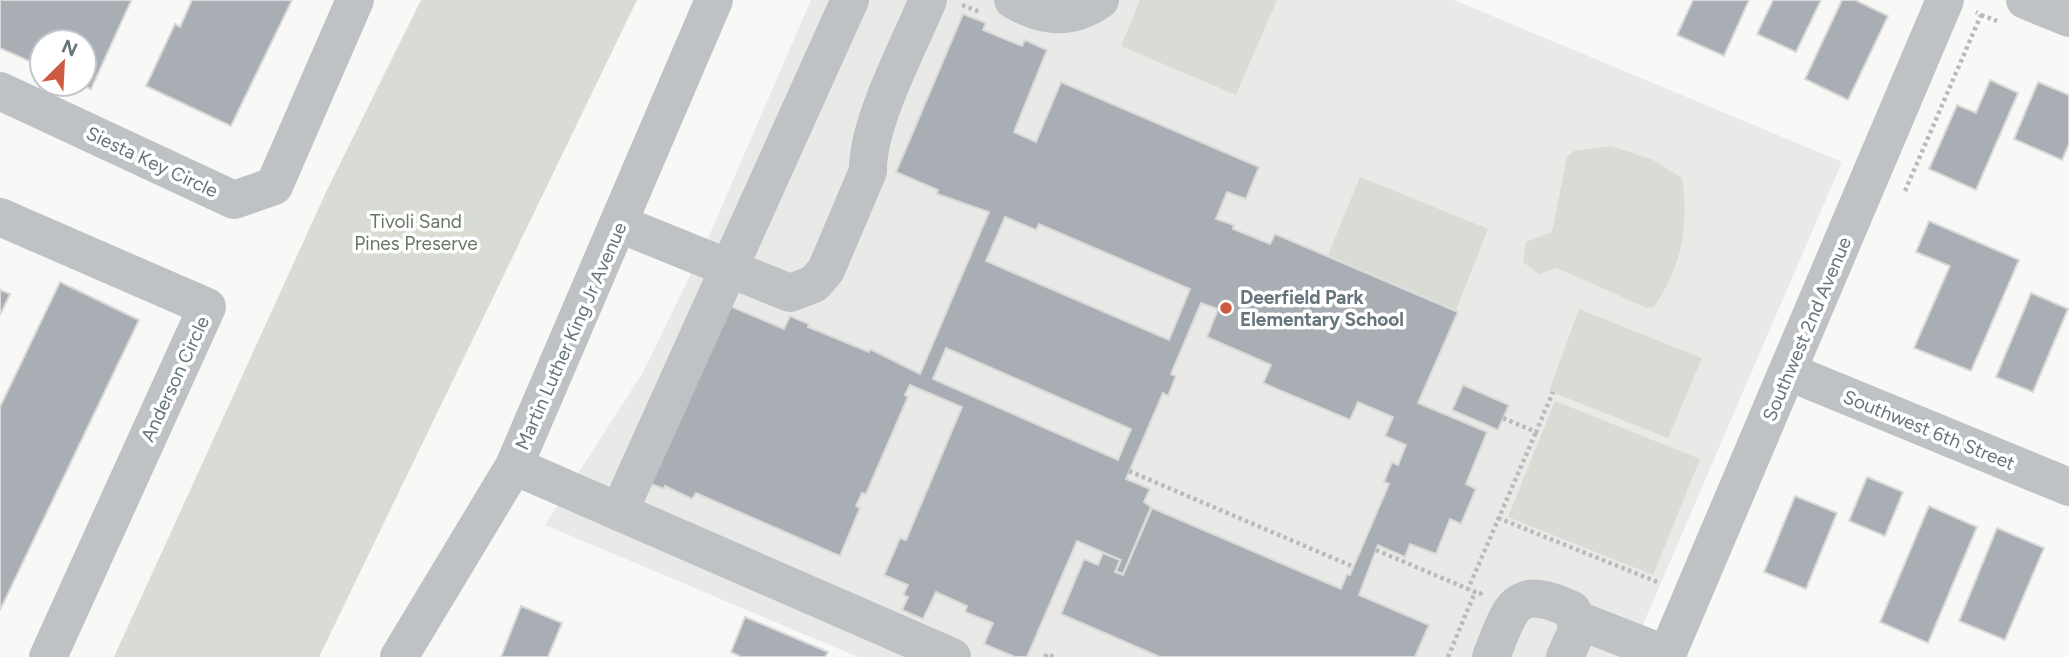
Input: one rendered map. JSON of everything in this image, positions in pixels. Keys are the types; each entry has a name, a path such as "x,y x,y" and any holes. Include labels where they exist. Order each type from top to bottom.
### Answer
{"street":[{"name":"Siesta Key Circle","path":"0,91 234,200 275,186 355,0"},
{"name":"Martin Luther King Jr Avenue","path":"399,657 514,466 714,0"},
{"path":"619,512 849,0"},
{"path":"620,224 790,293 814,284 826,270 867,171 867,154 874,130 928,0"},
{"path":"1013,0 1036,13 1056,16 1085,10 1100,0"},
{"name":"Southwest 2nd Avenue","path":"1666,656 1945,0"},
{"path":"2025,0 2069,18"},
{"name":"Anderson Circle","path":"0,217 207,307 48,657"},
{"name":"Southwest 6th Street","path":"1789,372 2069,487"},
{"path":"514,466 952,657"},
{"path":"1491,657 1512,606 1529,597 1551,600 1572,610 1578,628 1565,657"},
{"path":"1575,620 1666,656"}],"path":[{"path":"1468,589 1553,393"},
{"path":"1503,418 1536,432"},
{"path":"1129,471 1353,567"},
{"path":"1499,518 1664,584"},
{"path":"1376,550 1480,594 1484,588"},
{"path":"1448,657 1475,592"},
{"path":"1045,657 1047,654 1054,657"}],"shaded area":[{"name":"Deerfield Park Elementary School","path":"811,0 1454,0 1842,162 1629,657 858,657 545,525 643,372 705,245"}],"green space":[{"name":"Tivoli Sand Pines Preserve","path":"421,0 637,0 319,657 114,657 327,190"},
{"path":"1140,0 1277,0 1236,95 1121,46"},
{"path":"1611,146 1651,159 1682,178 1685,213 1681,246 1671,276 1654,307 1647,308 1557,268 1539,274 1523,262 1526,242 1552,232 1567,157 1574,151"},
{"path":"1360,177 1488,229 1456,310 1328,255"},
{"path":"1579,309 1702,358 1668,438 1549,391"},
{"path":"1555,401 1700,459 1653,575 1508,517"}],"building":[{"path":"0,0 131,1 98,74 98,28 28,28 28,61 0,48"},
{"path":"192,0 292,0 231,126 146,86 175,24 180,27"},
{"path":"1693,0 1749,0 1724,56 1677,35"},
{"path":"1773,0 1821,0 1796,52 1757,34"},
{"path":"1842,0 1855,0 1888,16 1848,100 1805,79"},
{"path":"963,14 986,23 983,30 1022,46 1025,40 1047,50 1014,132 1036,142 1061,82 1259,167 1246,199 1227,192 1216,219 1234,225 1233,229 1270,244 1275,234 1458,312 1418,403 1487,432 1466,484 1476,489 1461,524 1450,519 1436,554 1410,544 1405,557 1378,545 1359,595 1429,625 1415,657 1160,657 1061,614 1084,559 1098,565 1103,553 1120,560 1115,572 1123,575 1152,508 1341,589 1347,574 1350,575 1389,484 1384,482 1392,462 1398,465 1406,445 1385,436 1393,417 1358,402 1350,420 1263,383 1271,365 1207,337 1218,309 1201,303 1171,374 1176,376 1168,396 1163,393 1126,479 1150,489 1144,502 1151,507 1123,574 1116,571 1121,560 1077,541 1027,657 1015,657 984,644 993,623 965,612 967,606 936,592 923,619 902,610 908,597 903,595 908,585 884,575 900,538 906,540 962,407 910,385 905,395 908,397 866,494 862,493 856,506 860,508 840,556 696,493 692,499 665,486 664,489 643,481 718,301 784,329 790,316 809,324 808,327 869,352 870,349 920,374 989,212 937,194 938,190 896,172","holes":["1005,217 1036,230 1039,224 1190,289 1169,340 986,261","946,348 1131,429 1118,460 933,379"]},
{"path":"1990,80 2018,93 1976,190 1929,169 1957,105 1976,113"},
{"path":"2038,82 2069,95 2069,144 2062,160 2014,139"},
{"path":"1929,221 2019,260 1971,371 1914,348 1950,266 1916,252"},
{"path":"60,282 139,320 0,610 0,407"},
{"path":"0,290 10,294 0,315"},
{"path":"2031,293 2068,309 2033,392 1996,377"},
{"path":"1463,385 1509,405 1498,430 1452,410"},
{"path":"1867,477 1903,492 1885,536 1849,521"},
{"path":"1795,496 1837,513 1806,589 1764,572"},
{"path":"1929,506 1977,527 1928,643 1880,622"},
{"path":"1997,528 2044,548 2005,640 1959,621"},
{"path":"521,606 562,623 548,657 501,657"},
{"path":"745,617 828,652 825,657 741,657 731,652"}],"place":[{"name":"Deerfield Park Elementary School","path":"1226,308"}]}
